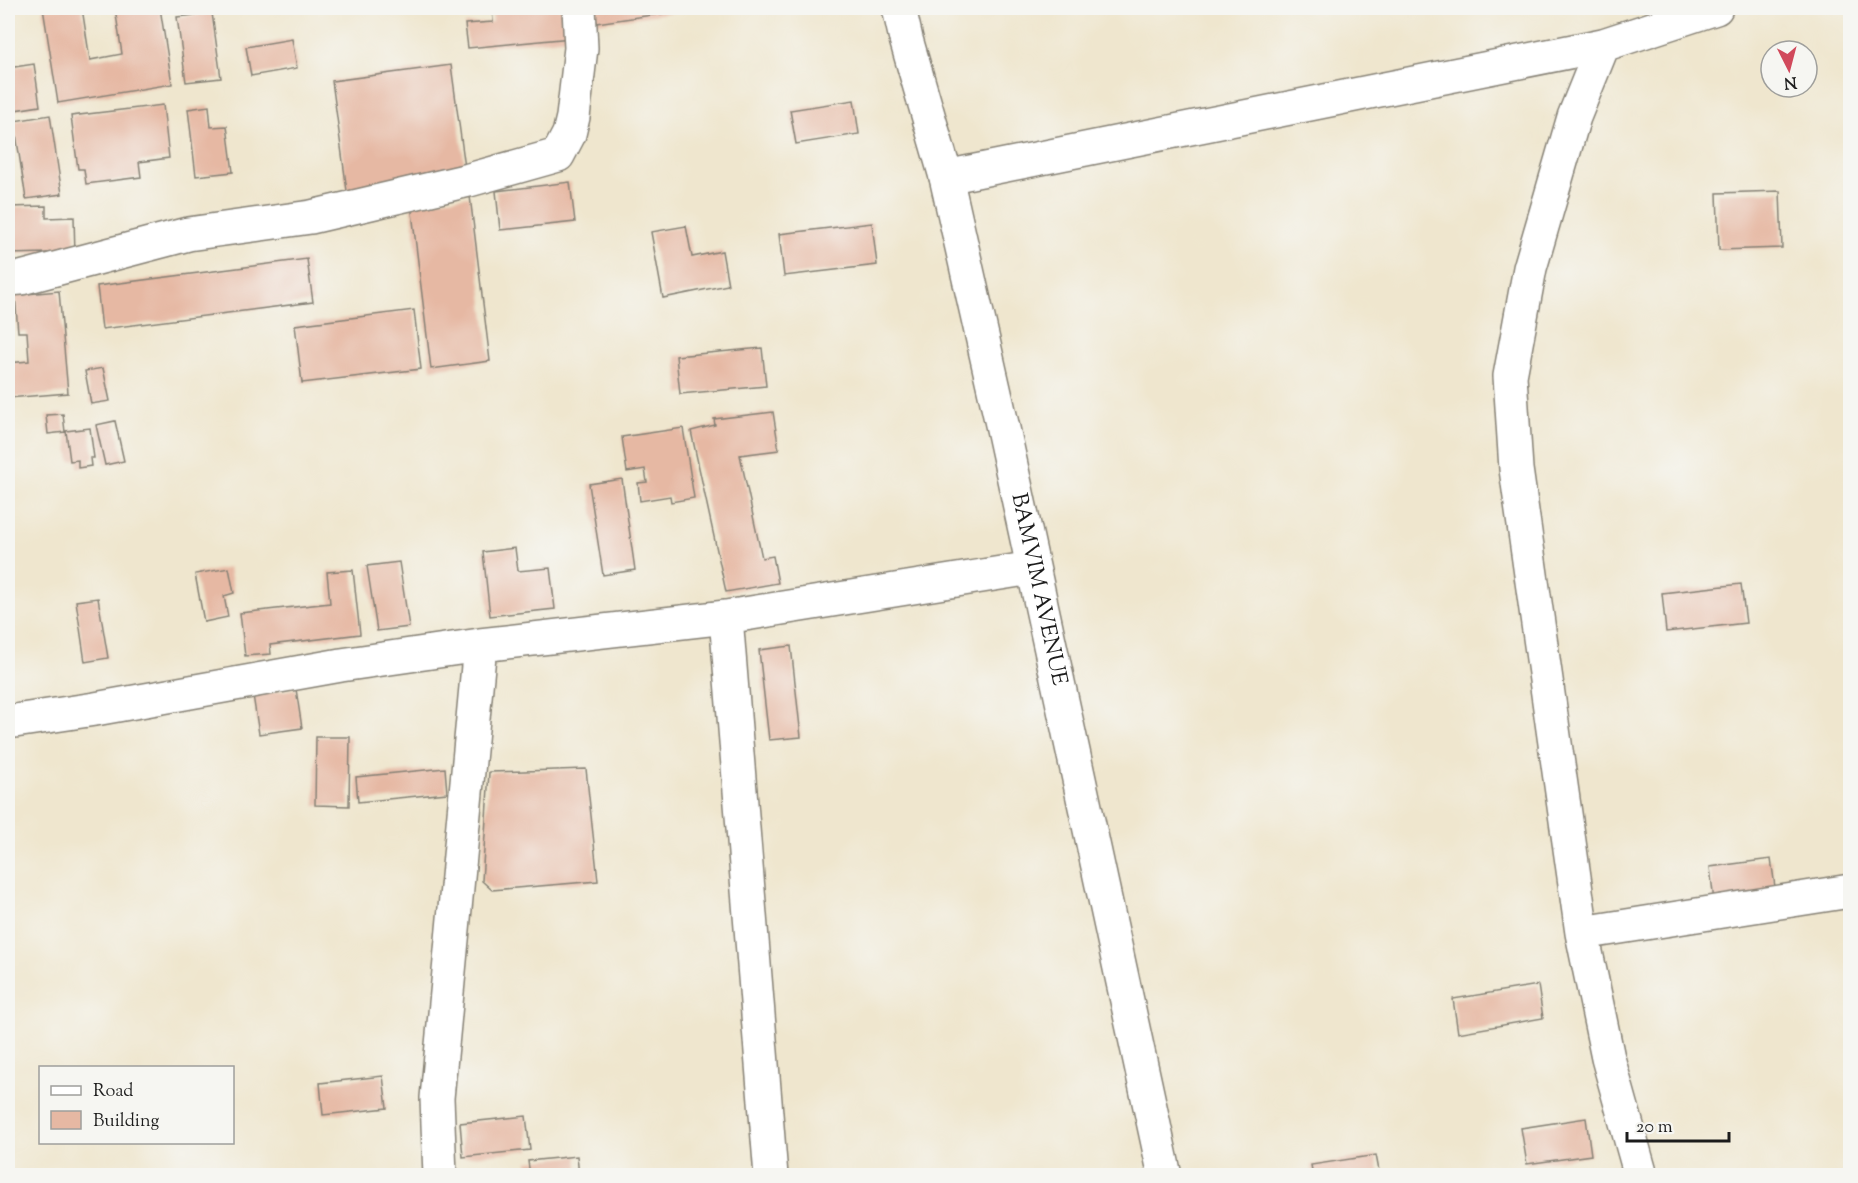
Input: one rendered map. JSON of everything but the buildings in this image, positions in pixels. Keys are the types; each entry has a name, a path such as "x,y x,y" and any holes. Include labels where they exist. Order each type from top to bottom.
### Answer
{"street":[{"path":"8,279 21,278 188,234 311,217 469,180 558,155 569,134 573,117 580,48 579,8"},
{"name":"BAMVIM AVENUE","path":"899,8 946,177 1165,1176"},
{"path":"946,177 1603,45 1716,8"},
{"path":"1603,45 1574,117 1530,268 1510,376 1516,469 1582,933 1608,1058 1641,1176"},
{"path":"8,722 341,665 480,645 726,617 1032,568"},
{"path":"726,617 771,1176"},
{"path":"440,1176 437,1098 480,645"},
{"path":"1582,933 1851,891"}]}
